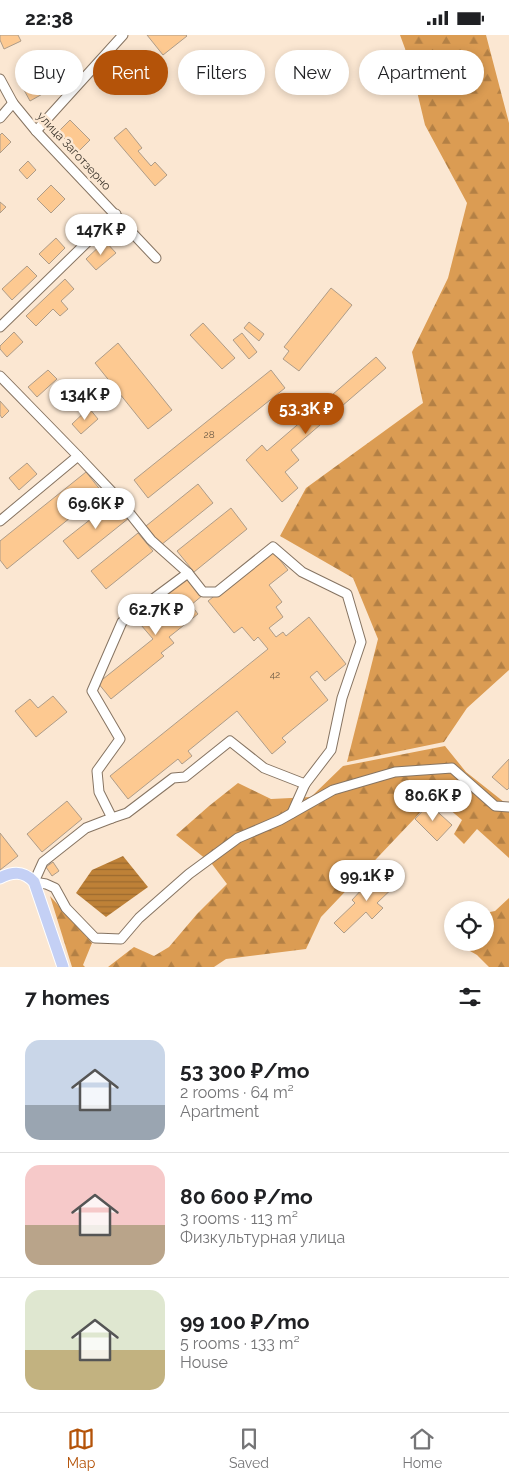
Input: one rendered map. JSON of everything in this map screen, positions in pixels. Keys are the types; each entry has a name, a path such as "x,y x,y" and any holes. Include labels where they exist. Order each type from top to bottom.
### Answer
{"main road":[{"path":"0,878 16,872 24,873 34,883 62,967"}],"street":[{"path":"36,131 123,35"},
{"name":"улица Заготзерно","path":"0,79 13,103 36,131 156,258"},
{"path":"0,118 13,103"},
{"path":"0,327 116,214"},
{"path":"0,376 115,495 151,540 188,573 202,592 217,593 273,547 302,572 347,594 361,642 342,698 331,749 305,784 292,813"},
{"path":"0,521 78,456"},
{"path":"112,818 99,792 97,771 120,739 92,691 122,622 188,573"},
{"path":"305,784 264,768 230,741 185,777 173,778 127,813 86,828 43,862 34,883 46,884 56,888 66,908 95,938 121,939 139,918 189,874 238,838 292,813 333,790 396,772 452,768 495,806 509,807"}],"green space":[{"path":"400,35 486,35 509,123 509,670 467,708 444,742 347,762 378,639 353,578 280,536 306,488 423,403 412,352 448,278 467,203 425,125 418,95 484,95 484,50 406,50"},
{"path":"445,746 466,772 509,806 509,858 477,829 464,844 454,834 462,820 435,797 321,917 306,949 226,959 214,967 108,967 134,947 154,956 169,947 197,914 227,884 212,864 176,835 238,783 271,799 311,797 343,766"},
{"path":"50,896 92,943 83,965 85,967 72,967"},
{"path":"509,898 509,967 489,967 470,951 494,951 495,911"}],"shaded area":[{"path":"123,856 148,887 106,917 76,893 92,870"}],"building":[{"path":"0,35 18,35 21,41 4,49"},
{"path":"147,35 187,36 168,51 159,50"},
{"path":"27,95 41,95 30,101"},
{"path":"70,120 90,140 78,152 58,132"},
{"path":"126,128 142,148 138,151 151,166 155,162 167,175 155,186 114,138"},
{"path":"2,133 11,142 0,153 0,135"},
{"path":"28,161 36,170 27,179 19,170"},
{"path":"51,185 65,199 51,213 37,199"},
{"path":"0,202 6,207 0,213"},
{"path":"82,216 90,225 81,232 73,223"},
{"path":"56,238 65,248 49,264 39,254"},
{"path":"105,241 116,253 96,270 86,259"},
{"path":"27,266 37,276 12,300 2,289"},
{"path":"65,279 74,289 61,301 68,309 60,316 53,309 36,326 26,316"},
{"path":"331,288 352,305 299,371 283,359 289,351 284,347"},
{"path":"249,322 264,334 259,341 244,328"},
{"path":"203,323 235,358 222,369 190,335"},
{"path":"14,332 23,342 7,357 0,349 0,346"},
{"path":"242,333 257,352 249,359 233,340"},
{"path":"118,343 172,410 148,429 95,363"},
{"path":"376,357 386,368 291,450 299,460 285,472 298,488 282,502 246,460 262,445 267,451"},
{"path":"48,370 57,379 37,397 28,387"},
{"path":"271,370 285,388 148,498 134,480"},
{"path":"0,401 9,411 2,418 0,415"},
{"path":"89,408 98,419 81,434 72,424"},
{"path":"27,463 37,474 19,490 9,478"},
{"path":"86,472 102,492 7,569 0,560 0,541"},
{"path":"198,484 213,503 161,545 146,526"},
{"path":"115,500 129,518 78,559 63,541"},
{"path":"231,508 247,529 194,572 177,551"},
{"path":"138,533 153,551 106,589 91,571"},
{"path":"272,550 288,570 269,585 282,602 276,607 283,617 269,628 276,637 283,632 286,636 309,617 346,664 325,681 317,671 310,677 328,700 282,738 286,742 272,754 237,711 188,751 192,756 182,764 178,759 128,799 110,776 268,649 258,637 254,641 242,627 234,633 208,601"},
{"path":"189,577 203,595 191,605 198,614 169,637 174,643 161,653 164,656 111,699 98,683 153,639 141,625 163,607 158,601"},
{"path":"53,696 67,712 36,737 15,711 30,699 38,708"},
{"path":"509,759 509,788 507,790 492,777"},
{"path":"67,801 82,819 42,852 27,834"},
{"path":"429,804 452,825 437,841 415,819"},
{"path":"0,833 18,856 0,870"},
{"path":"53,862 59,871 52,876 46,867"},
{"path":"389,871 399,882 377,903 383,908 372,919 366,912 344,933 334,923 355,903 352,900 363,888 367,892"}]}
